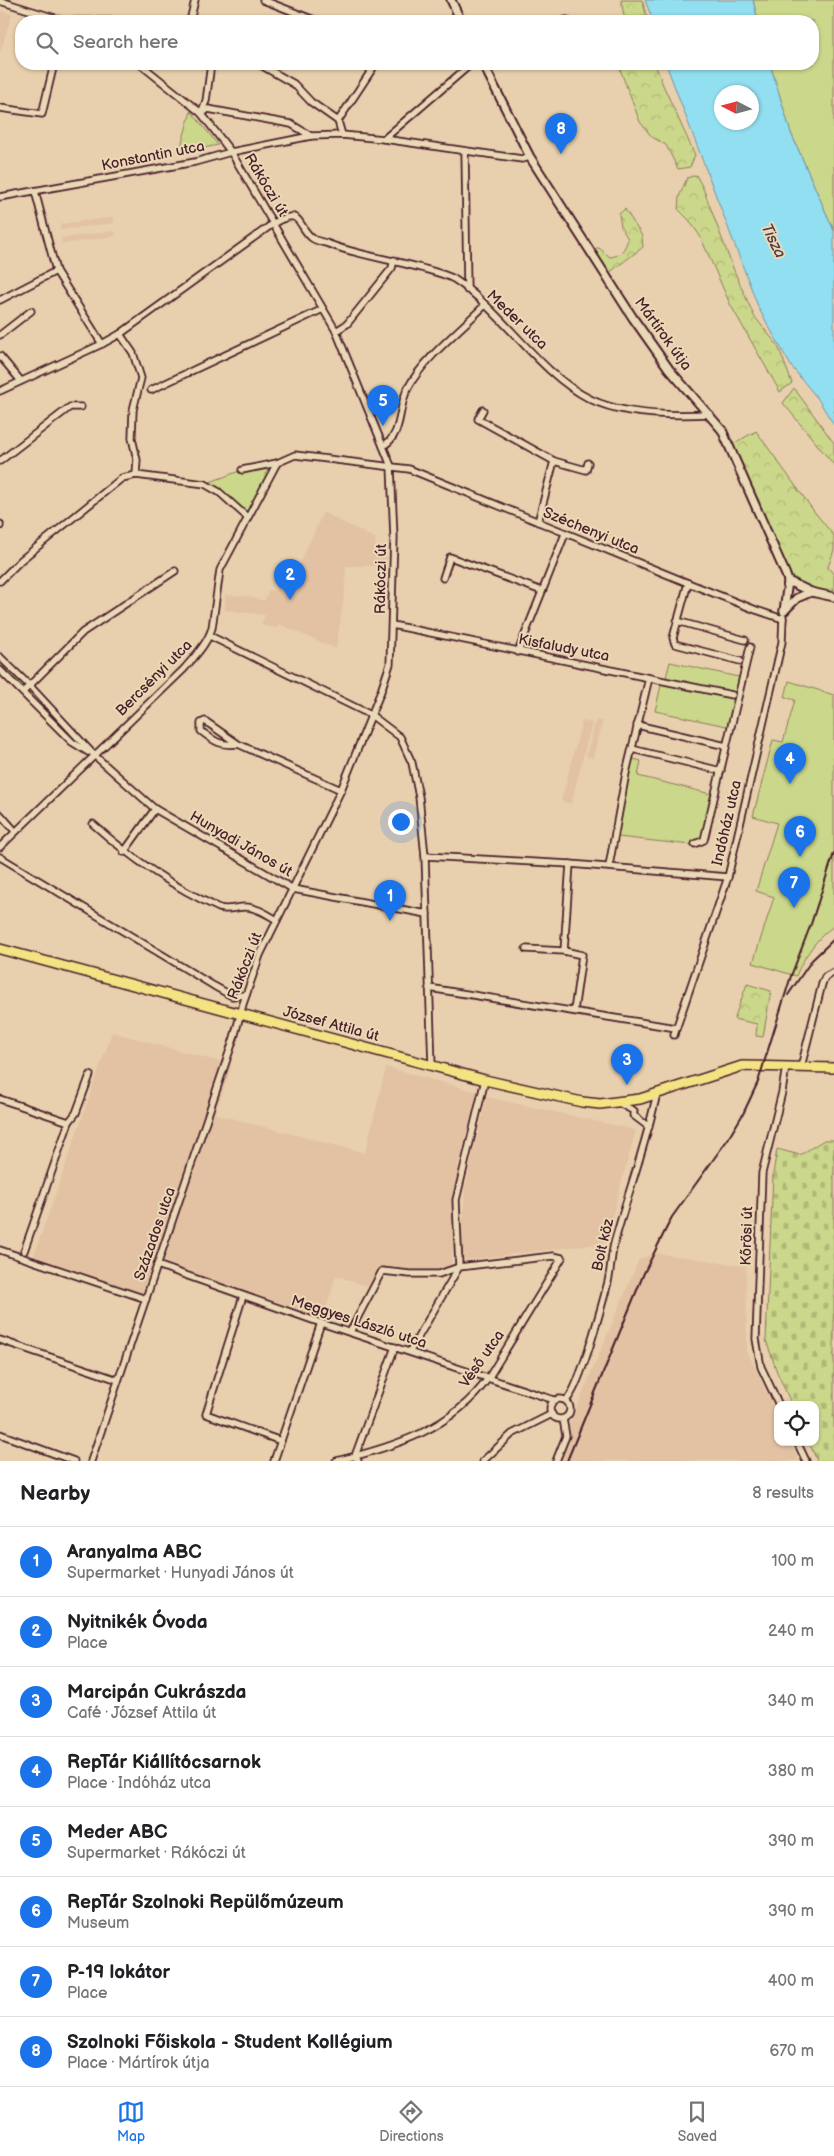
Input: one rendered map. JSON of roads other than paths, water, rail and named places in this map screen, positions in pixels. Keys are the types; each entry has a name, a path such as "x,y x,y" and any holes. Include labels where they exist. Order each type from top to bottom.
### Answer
{"main road":[{"name":"József Attila út","path":"0,949 485,1080 582,1102 600,1104 640,1099 742,1066 834,1068"}],"street":[{"path":"191,15 195,0"},
{"path":"263,0 302,15"},
{"path":"451,0 459,15"},
{"path":"0,1 46,15"},
{"path":"0,108 42,114 53,70"},
{"name":"Rákóczi út","path":"147,70 202,114 231,152 336,331 391,466 394,538 390,664 341,790 260,955 240,1014"},
{"path":"202,114 206,101 210,70"},
{"path":"270,70 294,84 311,102 338,121 342,135"},
{"path":"338,121 372,70"},
{"path":"384,139 465,70"},
{"name":"Mártírok útja","path":"486,70 530,158 633,318 669,369 722,430 788,581"},
{"path":"202,114 208,109 291,124 311,136"},
{"name":"Konstantin utca","path":"0,197 188,163 231,152 311,136 342,135 384,139 522,159 530,158"},
{"path":"465,151 467,290"},
{"path":"35,191 56,271 102,344"},
{"name":"Meder utca","path":"274,224 291,217 297,218 313,238 332,246 394,260 453,279 567,385 592,400 616,407 669,416 710,414"},
{"path":"0,391 120,334 274,224"},
{"path":"336,331 347,324 392,268 394,260"},
{"path":"0,300 56,271"},
{"path":"383,446 390,442 398,428 406,390 417,372 484,306"},
{"path":"151,390 324,309"},
{"path":"0,335 31,311"},
{"path":"120,334 133,353 141,378 133,410 132,438 137,460 136,475"},
{"path":"0,356 21,381"},
{"path":"0,461 70,407 81,407"},
{"path":"483,410 478,419 554,461 586,470 588,463"},
{"path":"242,470 277,463 295,455 391,466"},
{"path":"538,522 554,461"},
{"name":"Bercsényi utca","path":"0,847 184,669 210,636 215,616 220,570 277,463"},
{"name":"Széchenyi utca","path":"391,466 409,469 565,534 783,619"},
{"path":"0,581 21,560 122,478 136,475 205,484 219,492 248,517"},
{"path":"518,652 565,534"},
{"path":"443,578 450,557 542,591"},
{"path":"23,692 83,632 175,571"},
{"path":"784,611 788,581 811,592 834,597"},
{"path":"688,583 673,638 675,644 740,661"},
{"path":"784,611 797,598 811,592"},
{"name":"Indóház utca","path":"574,1011 675,1031 728,877 782,642 784,611"},
{"path":"677,620 745,640"},
{"name":"Kisfaludy utca","path":"392,625 732,695"},
{"path":"210,636 371,714 400,737 412,763 419,797 425,856 432,1066"},
{"path":"695,844 704,840 750,646"},
{"name":"Hunyadi János út","path":"0,657 30,686 94,755 155,809 293,889 427,914"},
{"name":"Hunyadi János út","path":"0,670 72,742 94,755"},
{"path":"609,866 636,725 649,678"},
{"path":"238,744 224,746 209,738 201,731 201,723 205,721 238,744 341,790"},
{"path":"636,725 726,746"},
{"path":"632,749 721,772"},
{"path":"124,852 155,809"},
{"path":"0,814 15,831"},
{"path":"93,824 124,852 149,869 221,909 247,907 259,910 277,920"},
{"path":"425,856 609,866 728,877"},
{"path":"0,857 214,986 232,996 246,995"},
{"path":"564,951 570,864"},
{"path":"430,988 574,1011 582,955 564,951 526,949"},
{"path":"801,1067 822,984 825,977 834,972"},
{"name":"Százados utca","path":"91,1461 234,1038 240,1014"},
{"name":"Kőrösi út","path":"777,1401 761,1367 756,1339 762,1173 782,1092 786,1066"},
{"path":"24,1251 69,1122 76,1113 90,1075"},
{"path":"410,1351 458,1267 456,1200 485,1080"},
{"name":"Bolt köz","path":"566,1400 573,1391 579,1376 600,1310 608,1280 614,1244 649,1127 657,1093"},
{"path":"0,1099 69,1122"},
{"path":"619,1103 634,1111 633,1115 649,1127"},
{"path":"0,1250 146,1299"},
{"name":"Véső utca","path":"336,1461 357,1459 397,1444 443,1421 480,1391 562,1258 554,1256 458,1267"},
{"name":"Meggyes László utca","path":"157,1264 321,1323 554,1400"},
{"path":"350,1332 382,1270 410,1274 439,1274 458,1267"},
{"path":"244,1296 206,1414 281,1441"},
{"path":"274,1461 321,1323"},
{"path":"0,1340 118,1380"},
{"path":"357,1459 395,1347"},
{"path":"562,1398 566,1400 571,1410 568,1416 563,1419 555,1418 550,1408 554,1400 562,1398"},
{"path":"483,1461 512,1434 552,1414"},
{"path":"556,1461 566,1436 563,1419"},
{"path":"0,1434 74,1461"},
{"path":"799,1446 806,1461"}],"water":[{"path":"645,0 753,0 757,15 651,15"},
{"name":"Tisza","path":"668,70 772,70 791,133 834,231 834,425 818,399 791,366 759,309"}],"railway":[{"path":"567,1461 644,1273 672,1217 728,1139 743,1114 758,1082 791,976 811,924 834,853"},
{"path":"788,995 812,960 834,939"}],"place":[{"name":"Szolnoki Főiskola - Student Kollégium","path":"561,154"},
{"name":"Meder ABC","path":"383,426"},
{"name":"Nyitnikék Óvoda","path":"290,600"},
{"name":"RepTár Kiállítócsarnok","path":"790,784"},
{"name":"RepTár Szolnoki Repülőmúzeum","path":"800,857"},
{"name":"P-19 lokátor","path":"794,908"},
{"name":"Aranyalma ABC","path":"390,921"},
{"name":"Marcipán Cukrászda","path":"627,1085"}]}
